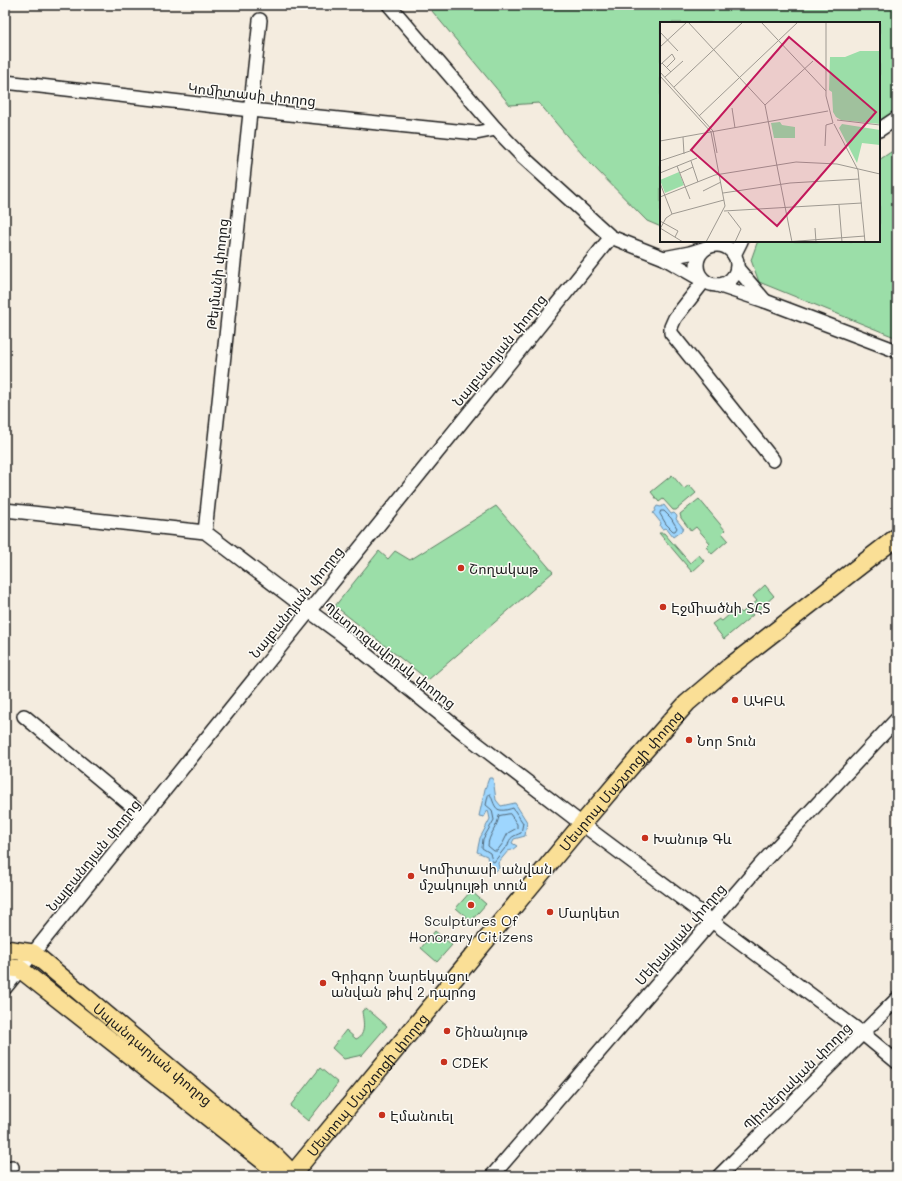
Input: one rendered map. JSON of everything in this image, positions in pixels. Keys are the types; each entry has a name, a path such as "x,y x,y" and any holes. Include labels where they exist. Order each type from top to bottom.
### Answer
{"main road":[{"name":"Մեսրոպ Մաշտոցի փողոց","path":"290,1176 582,824 687,703 728,668 897,537"},
{"path":"5,950 33,953"},
{"name":"Սպանդարյան փողոց","path":"33,953 275,1156 285,1166 290,1176"},
{"name":"Սպանդարյան փողոց","path":"12,968 269,1166 290,1176"}],"street":[{"path":"389,5 496,129 523,157 611,236 664,258 710,284 765,301 897,352"},
{"name":"Թելմանի փողոց","path":"205,532 260,20"},
{"name":"Կոմիտասի փողոց","path":"5,82 251,110 476,133 496,129"},
{"path":"880,129 897,118"},
{"name":"Նալբանդյան փողոց","path":"5,988 12,968 33,953 611,236"},
{"path":"734,255 740,242"},
{"path":"664,258 690,253 712,245 724,247 730,250 734,255 737,268 730,280 724,284 717,285"},
{"path":"704,281 697,269 698,257 712,245"},
{"path":"737,268 765,301"},
{"path":"704,281 675,318 671,327 671,333 773,460"},
{"path":"5,510 205,532"},
{"name":"Պետրոզավոդսկ փողոց","path":"205,532 308,612 342,635 466,735 582,824 862,1033 897,1062"},
{"path":"24,716 144,816"},
{"name":"Մեխակյան փողոց","path":"492,1176 761,864 897,719"},
{"name":"Պիոներական փողոց","path":"719,1176 897,999"}],"green space":[{"path":"427,5 897,5 897,109 880,120 880,22 660,22 660,227 647,221 588,161 539,103 510,105"},
{"path":"897,148 897,338 759,282 751,260 758,242 880,242 880,159"},
{"path":"672,475 684,489 689,485 696,493 676,510 673,510 663,499 659,502 651,492"},
{"path":"699,499 725,530 722,533 728,540 712,554 706,547 710,543 696,527 691,531 681,518 680,514"},
{"path":"496,506 553,572 428,680 335,606 379,551 388,559 395,551 410,560"},
{"path":"659,533 664,533 690,563 699,555 704,561 692,572"},
{"path":"765,585 774,596 757,611 752,605 757,601 753,596"},
{"path":"737,608 742,613 747,608 753,615 724,639 712,624 719,619 722,621"},
{"path":"471,891 486,904 471,921 456,908"},
{"path":"435,931 452,945 437,962 421,948"},
{"path":"366,1008 387,1026 362,1055 344,1059 332,1048 346,1030 356,1039 362,1034 364,1027 362,1011"},
{"path":"320,1068 338,1083 308,1121 290,1106"}],"water":[{"path":"664,505 671,514 674,513 677,516 676,519 684,529 673,537 666,528 662,529 660,526 661,523 653,513 656,511 655,509 657,506 661,507"},
{"path":"489,778 493,778 496,800 501,806 515,803 527,822 525,836 514,839 512,843 517,846 508,851 498,863 499,868 495,872 489,868 487,856 477,852 480,838 490,819 488,810 484,817 479,816"}],"place":[{"name":"Շողակաթ","path":"461,568"},
{"name":"Էջմիածնի ՏՀՏ","path":"663,607"},
{"name":"ԱԿԲԱ","path":"735,700"},
{"name":"Նոր Տուն","path":"689,740"},
{"name":"Խանութ Գև","path":"645,838"},
{"name":"Կոմիտասի անվան մշակույթի տուն","path":"411,876"},
{"name":"Sculptures Of Honorary Citizens","path":"471,905"},
{"name":"Մարկետ","path":"550,912"},
{"name":"Գրիգոր Նարեկացու անվան թիվ 2 դպրոց","path":"323,983"},
{"name":"Շինանյութ","path":"447,1031"},
{"name":"CDEK","path":"444,1062"},
{"name":"Էմանուել","path":"382,1115"}]}
